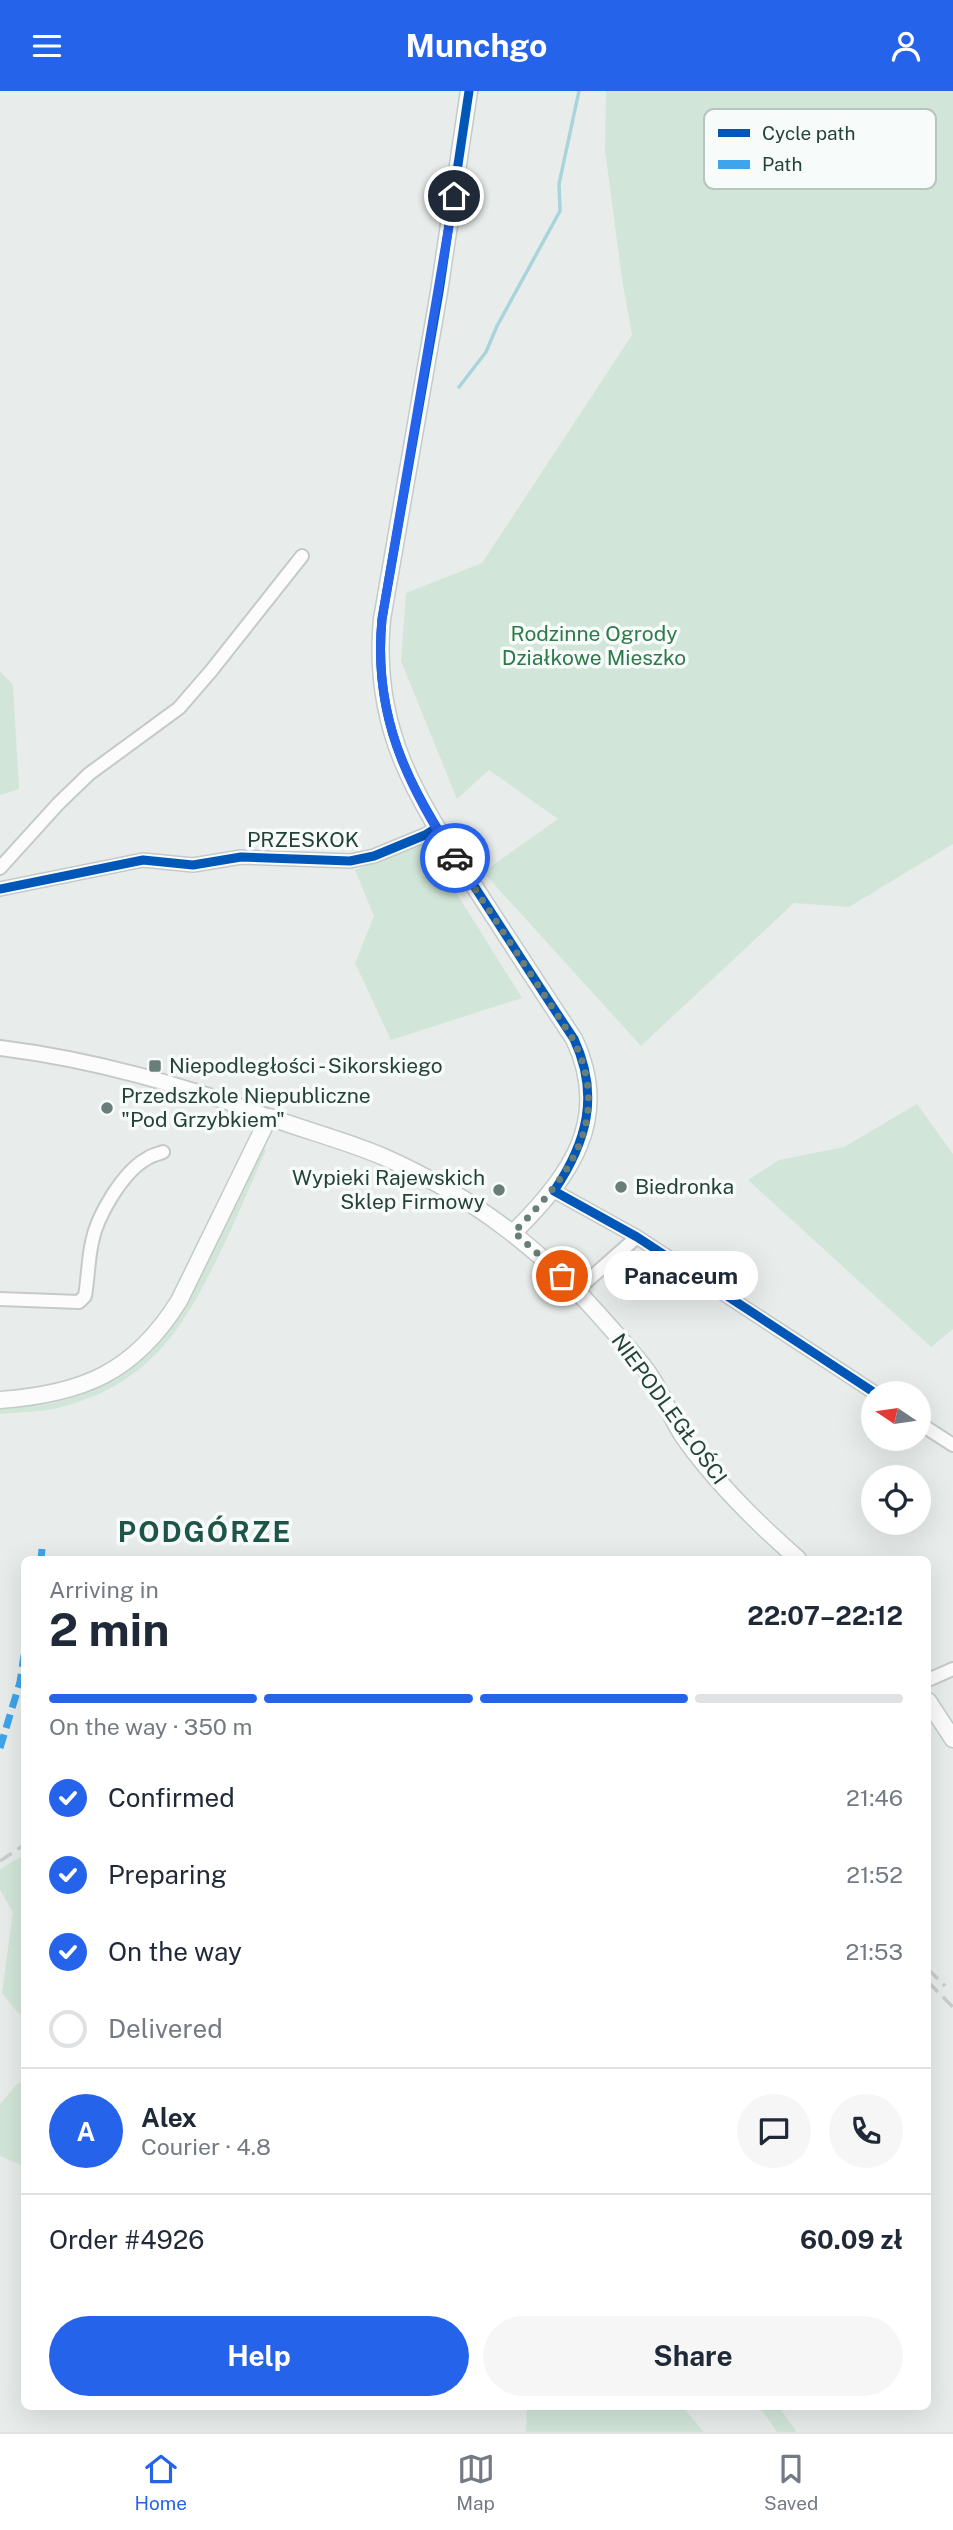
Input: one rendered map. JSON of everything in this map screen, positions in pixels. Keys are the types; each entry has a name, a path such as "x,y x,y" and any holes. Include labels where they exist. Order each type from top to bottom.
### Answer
{"main road":[{"path":"469,91 439,292 382,619 379,654 384,707 391,733 415,792 567,1028 582,1056 588,1084 588,1112 578,1150 554,1191 514,1232"},
{"path":"0,1400 34,1397 89,1384 148,1344 163,1327 179,1301 269,1117"},
{"name":"NIEPODLEGŁOŚCI","path":"269,1117 329,1136 417,1172 455,1192 514,1232 577,1290 649,1374 684,1437 708,1467 732,1496 795,1556"},
{"path":"931,1706 953,1739"}],"street":[{"path":"0,868 89,774 179,709 302,556"},
{"name":"PRZESKOK","path":"0,889 143,860 193,865 241,857 350,861 374,856 436,828"},
{"name":"NIEPODLEGŁOŚCI","path":"0,1048 86,1064 151,1080 238,1105 269,1117"},
{"path":"0,1299 79,1302 85,1296 95,1227 108,1202 147,1158 163,1152"},
{"path":"554,1191 637,1237 861,1384"},
{"path":"577,1290 637,1237"},
{"path":"931,1431 953,1445"},
{"path":"931,1679 953,1669"}],"green space":[{"name":"Rodzinne Ogrody Działkowe Mieszko","path":"606,91 953,91 953,844 849,907 794,903 641,1046 483,872 558,819 489,770 457,799 401,661 406,593 482,563 632,335 605,150"},
{"path":"0,671 13,685 19,789 0,795"},
{"path":"424,841 522,998 391,1040 355,963 374,916 355,870"},
{"path":"917,1104 953,1154 953,1329 931,1347 748,1180 779,1160 844,1147"},
{"path":"262,1148 266,1150 205,1283 177,1329 161,1349 122,1382 97,1394 52,1409 0,1414 0,1408 52,1403 98,1388 143,1359 161,1340 190,1296"},
{"path":"21,1857 21,2014 2,1993 13,1912 0,1890 0,1869"},
{"path":"21,2082 21,2165 0,2156 0,2104"},
{"path":"527,2410 685,2410 704,2432 526,2432"},
{"path":"762,2410 781,2410 797,2432 777,2432"}],"waterway":[{"path":"459,387 486,352 497,326 560,211 559,184 579,91"}],"railway":[{"path":"0,1861 21,1847"},
{"path":"931,1972 945,1986"},
{"path":"931,1985 953,2007"}],"marked path":[{"path":"41,1556 42,1549"},
{"path":"0,1748 21,1675"}],"cycle path":[{"path":"469,91 439,292 382,619 384,698 392,733 404,766 438,829 574,1039 582,1060 588,1099 586,1118 575,1154 554,1191 637,1237 861,1384"},
{"path":"0,889 143,860 193,865 241,857 350,861 374,856 436,828"}],"way so far":[{"path":"455,858 582,1056 589,1093 588,1112 578,1150 554,1191 514,1232 562,1276"}],"place":[{"name":"Niepodległości - Sikorskiego","path":"155,1066"},
{"name":"Przedszkole Niepubliczne \"Pod Grzybkiem\"","path":"107,1108"},
{"name":"Biedronka","path":"621,1187"},
{"name":"Wypieki Rajewskich Sklep Firmowy","path":"499,1190"},
{"name":"Panaceum","path":"562,1276"}],"district":[{"name":"PODGÓRZE","path":"205,1532"}],"route":[{"path":"454,196 382,619 379,654 384,707 391,733 415,792 455,858"}]}
